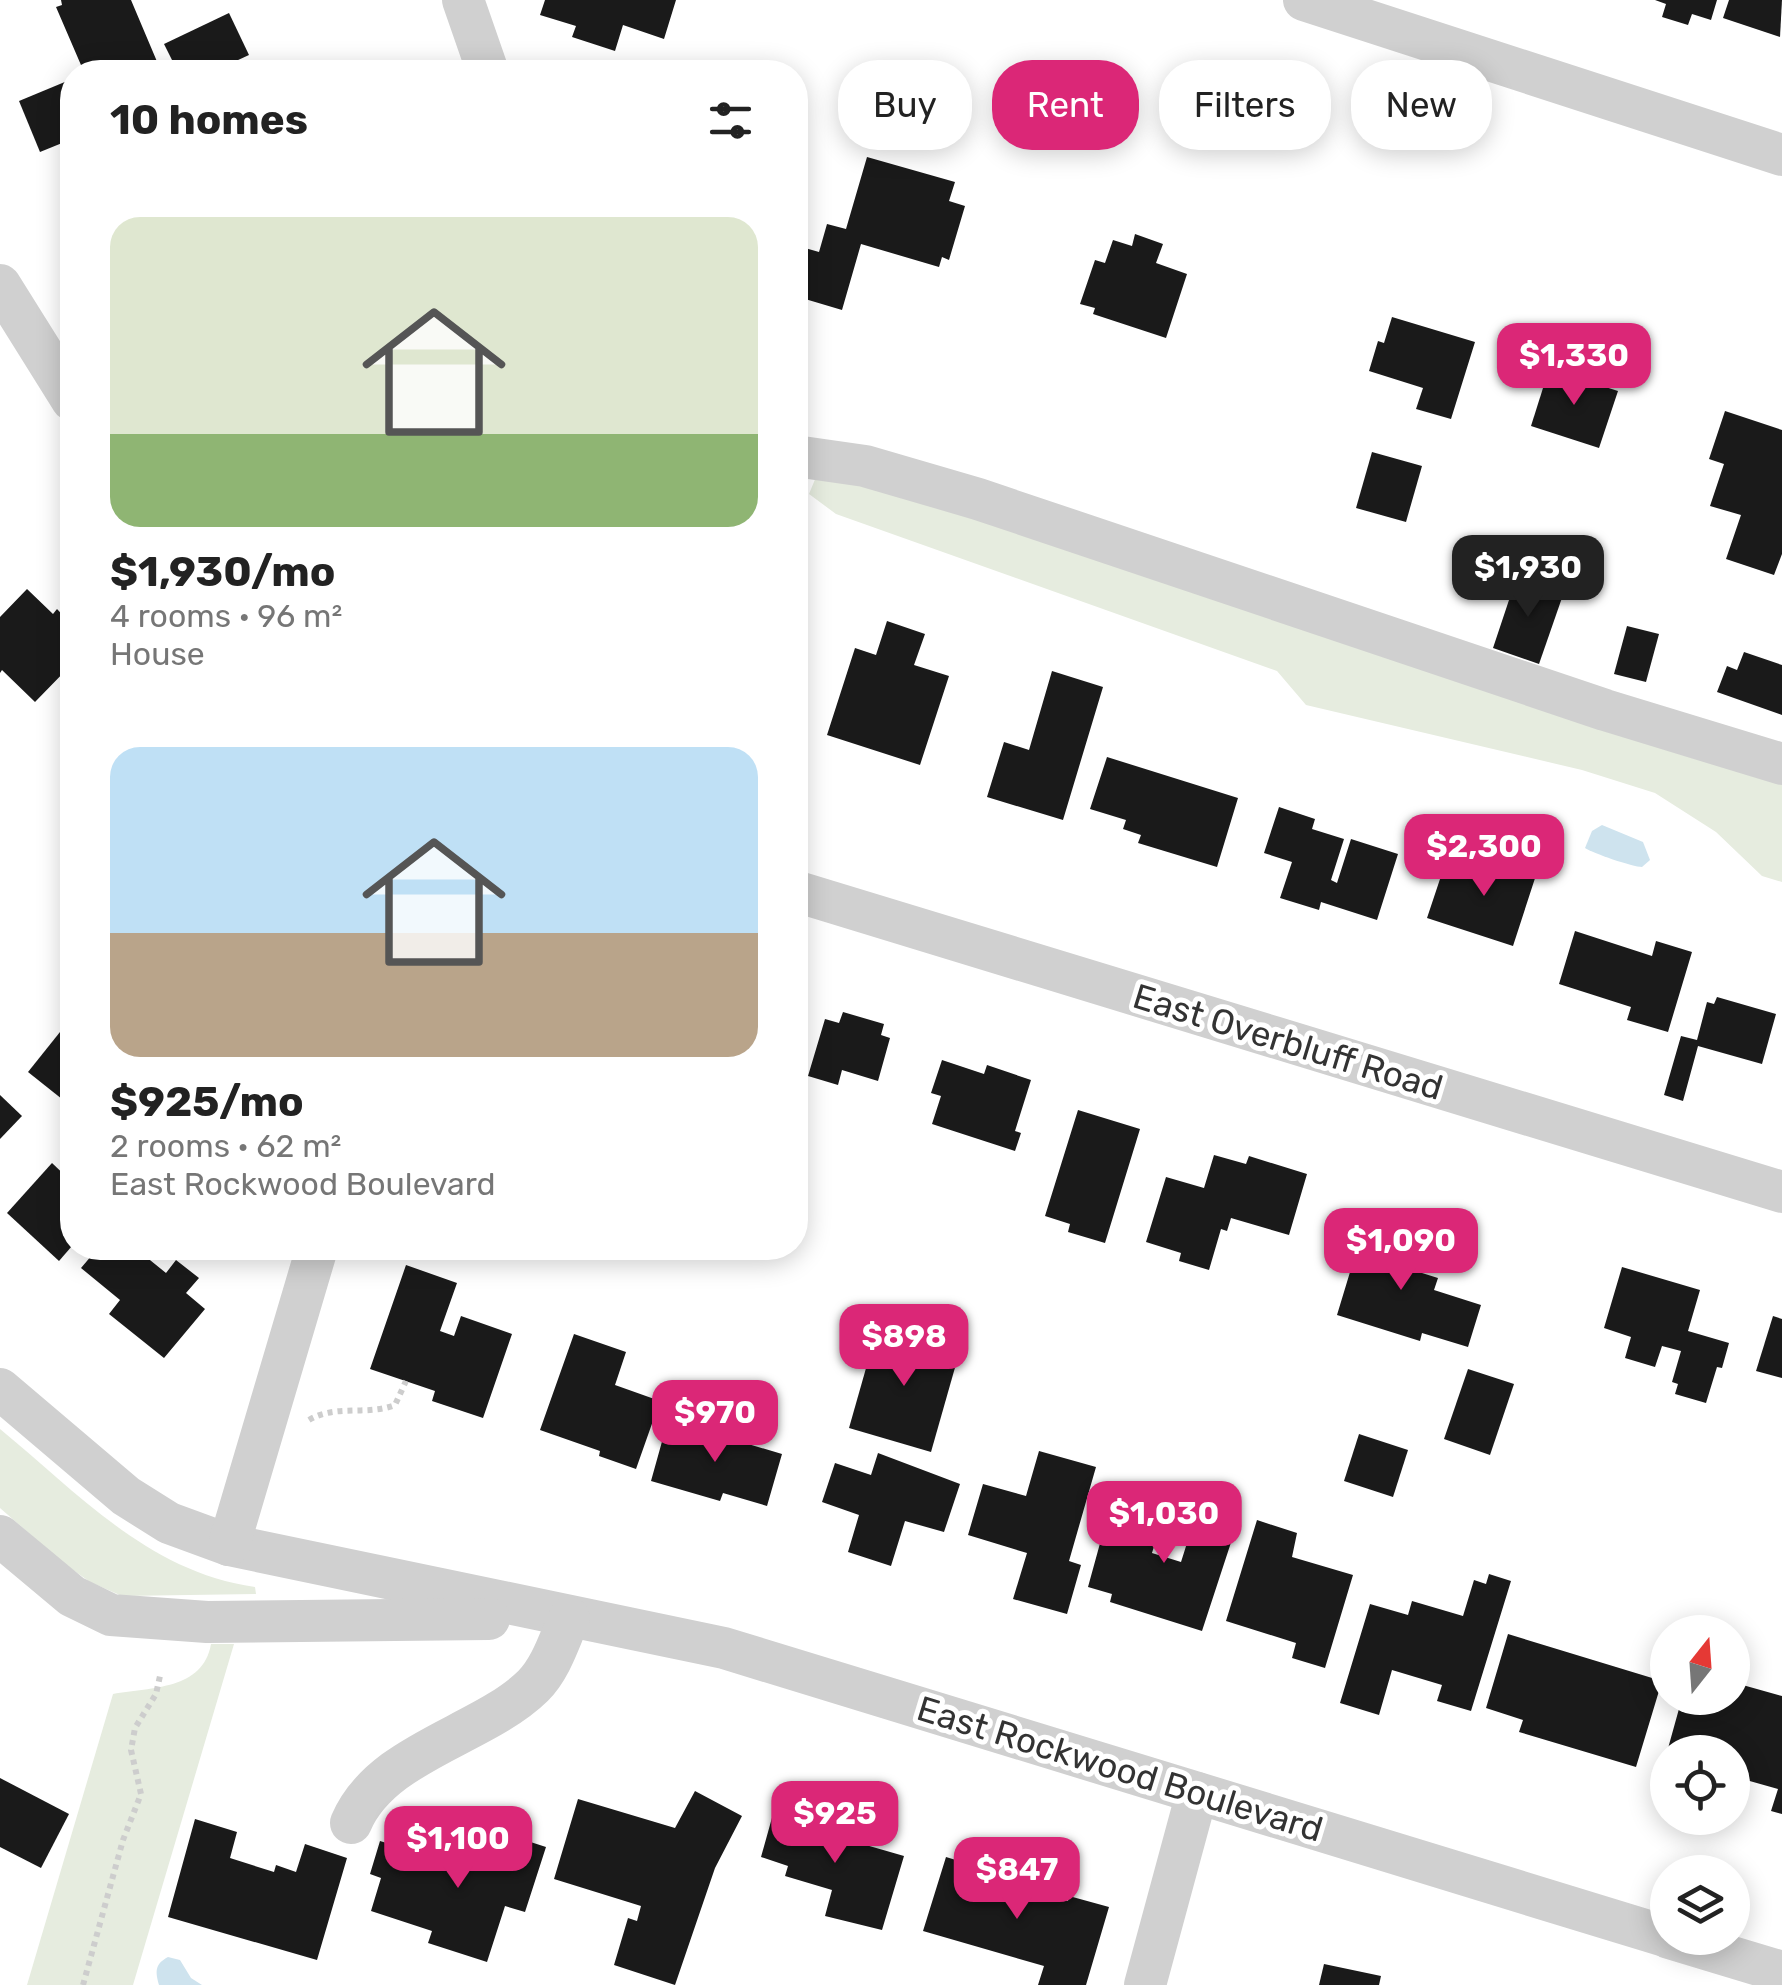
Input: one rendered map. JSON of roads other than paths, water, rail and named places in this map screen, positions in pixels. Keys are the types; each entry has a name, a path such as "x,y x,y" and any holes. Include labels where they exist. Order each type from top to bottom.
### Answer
{"street":[{"path":"463,0 484,60"},
{"path":"1304,0 1782,155"},
{"path":"0,285 60,381"},
{"path":"808,458 865,466 978,499 1605,710 1782,764"},
{"name":"East Overbluff Road","path":"808,895 1782,1192"},
{"path":"229,1546 313,1260"},
{"name":"East Rockwood Boulevard","path":"0,1390 126,1496 169,1523 229,1546 724,1648 1650,1931"},
{"name":"East Rockwood Boulevard","path":"0,1536 72,1596 112,1615 207,1622 569,1618"},
{"path":"351,1822 358,1806 401,1766 518,1698 535,1684 569,1618"},
{"path":"1146,1985 1196,1792"},
{"name":"East Rockwood Boulevard","path":"1727,1955 1782,1972"}],"water":[{"path":"1602,825 1643,842 1650,860 1642,867 1585,848 1592,831"},
{"path":"168,1957 180,1960 191,1978 202,1985 159,1985 157,1968"}]}
